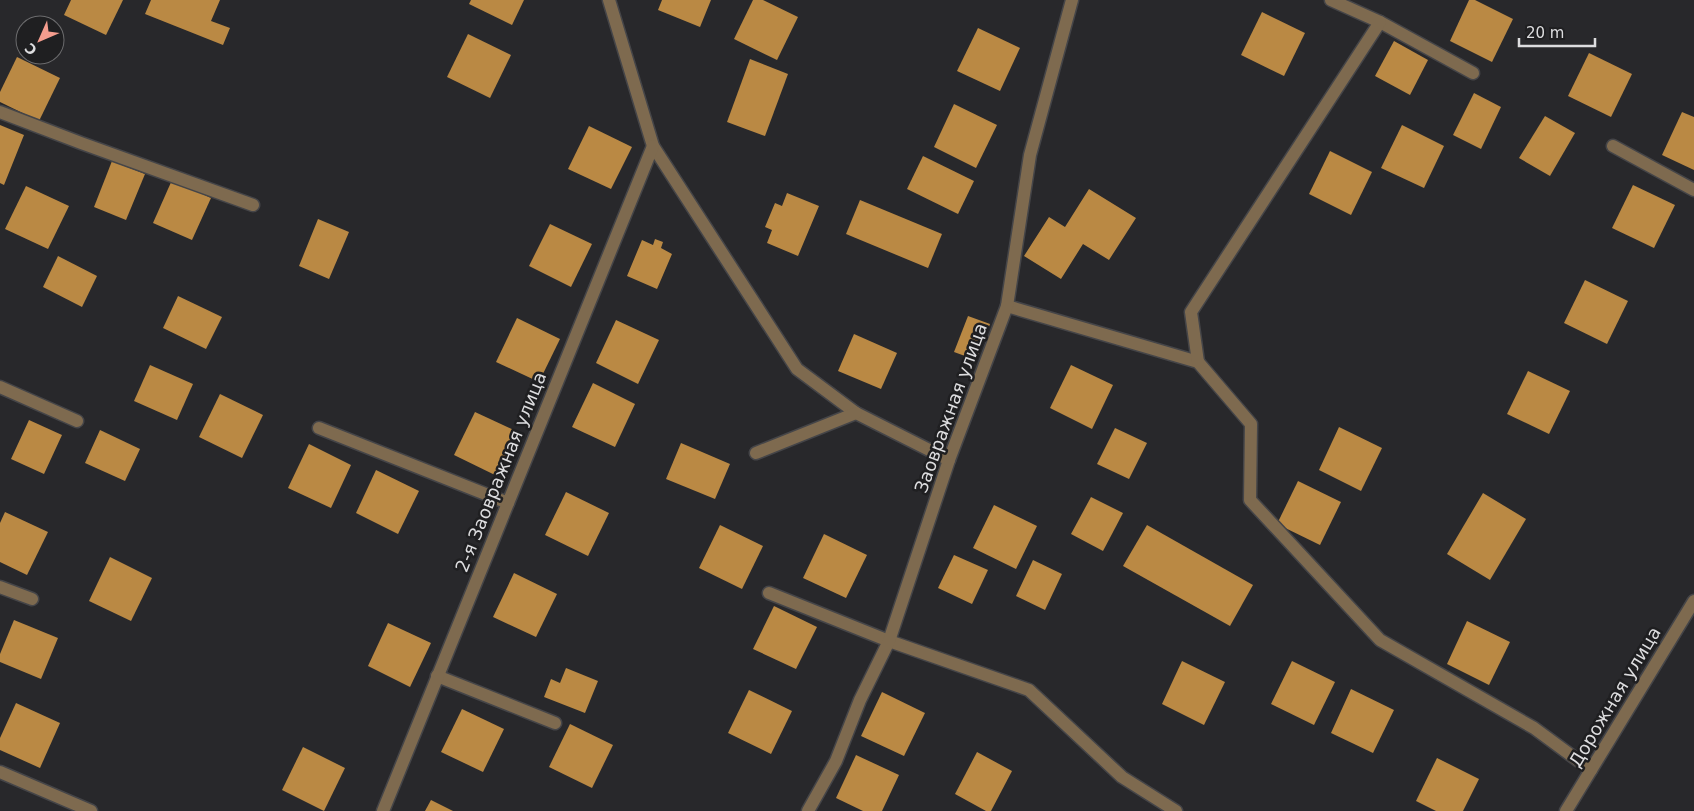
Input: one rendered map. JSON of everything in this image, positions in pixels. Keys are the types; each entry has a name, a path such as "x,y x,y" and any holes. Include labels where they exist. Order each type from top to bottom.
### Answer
{"street":[{"path":"609,0 653,146 797,369 856,412 949,460"},
{"name":"Заовражная улица","path":"808,811 836,761 860,700 889,641 949,460 1007,306 1030,155 1072,0"},
{"path":"1331,0 1380,22 1473,73"},
{"path":"1380,22 1191,312 1198,362 1251,424 1250,500 1380,640 1534,728 1591,770"},
{"path":"0,112 81,144 254,205"},
{"name":"2-я Заовражная улица","path":"383,811 653,146"},
{"path":"1614,146 1694,190"},
{"path":"1007,306 1198,362"},
{"path":"0,387 77,421"},
{"path":"756,453 856,412"},
{"path":"319,428 508,504"},
{"path":"0,587 32,599"},
{"path":"769,593 889,641 1029,690 1122,777 1176,811"},
{"name":"Дорожная улица","path":"1566,811 1694,600"},
{"path":"437,676 555,723"},
{"path":"0,772 91,811"}],"building":[{"path":"71,0 123,0 106,35 64,15"},
{"path":"151,0 220,0 211,21 230,28 223,45 145,14"},
{"path":"471,0 524,0 512,25 469,4"},
{"path":"662,0 711,0 700,27 658,10"},
{"path":"753,0 763,0 798,17 777,60 734,39"},
{"path":"1469,0 1475,0 1513,19 1492,62 1450,41"},
{"path":"1262,12 1305,33 1284,76 1241,55"},
{"path":"978,28 1020,48 1000,91 957,71"},
{"path":"468,34 511,55 490,98 447,77"},
{"path":"1394,41 1428,60 1410,95 1375,76"},
{"path":"1589,53 1632,74 1611,117 1568,96"},
{"path":"750,59 788,74 765,136 727,122"},
{"path":"15,61 15,65 33,65 60,78 39,121 0,102 0,92"},
{"path":"1474,93 1501,107 1481,149 1453,135"},
{"path":"954,104 997,125 976,168 934,147"},
{"path":"1682,112 1694,117 1694,170 1662,155"},
{"path":"1545,116 1575,133 1550,176 1519,158"},
{"path":"0,125 24,135 4,185 0,183"},
{"path":"1402,125 1444,146 1424,188 1381,168"},
{"path":"589,126 632,147 611,189 568,169"},
{"path":"1330,151 1372,172 1351,215 1309,194"},
{"path":"923,156 974,181 958,214 907,189"},
{"path":"112,161 145,174 126,220 94,207"},
{"path":"172,180 211,198 192,240 153,223"},
{"path":"1633,185 1675,205 1654,248 1612,228"},
{"path":"26,186 69,206 48,249 5,229"},
{"path":"1089,189 1136,218 1109,260 1083,244 1061,279 1024,256 1049,217 1065,227"},
{"path":"787,193 819,206 798,256 767,243 772,230 765,227 775,203 782,206"},
{"path":"860,200 942,234 928,268 846,234"},
{"path":"318,219 349,232 329,279 299,266"},
{"path":"550,224 592,244 571,287 529,266"},
{"path":"655,239 663,242 661,248 672,254 657,289 627,276 642,240 653,245"},
{"path":"58,256 97,276 82,307 43,287"},
{"path":"1585,280 1628,301 1607,344 1564,323"},
{"path":"178,296 222,317 206,349 163,328"},
{"path":"968,316 990,324 976,360 954,352"},
{"path":"517,318 560,339 539,382 496,362"},
{"path":"616,320 659,340 638,384 596,363"},
{"path":"854,334 897,353 881,389 838,371"},
{"path":"150,365 193,384 177,420 134,401"},
{"path":"1071,365 1113,385 1092,429 1050,408"},
{"path":"1528,371 1570,391 1549,434 1507,414"},
{"path":"593,383 635,404 615,447 572,427"},
{"path":"220,394 263,415 242,458 199,437"},
{"path":"475,412 518,432 497,476 454,455"},
{"path":"29,420 62,435 44,474 11,459"},
{"path":"1339,427 1382,448 1361,491 1319,470"},
{"path":"1115,428 1147,443 1129,479 1097,464"},
{"path":"100,430 140,449 125,481 85,463"},
{"path":"681,443 730,464 715,499 666,479"},
{"path":"309,444 351,465 331,508 288,488"},
{"path":"376,470 419,491 398,534 356,513"},
{"path":"1298,481 1341,502 1320,545 1277,524"},
{"path":"566,492 609,513 588,556 545,535"},
{"path":"1483,493 1526,519 1490,580 1447,554"},
{"path":"1091,497 1123,513 1103,551 1071,534"},
{"path":"994,505 1037,526 1016,569 973,548"},
{"path":"5,512 48,532 27,575 0,562 0,523"},
{"path":"720,525 763,546 742,589 699,568"},
{"path":"1147,525 1253,585 1230,626 1123,566"},
{"path":"824,534 867,555 846,598 803,578"},
{"path":"954,555 988,570 972,604 938,588"},
{"path":"110,557 152,578 131,621 89,601"},
{"path":"1033,560 1062,574 1045,610 1016,596"},
{"path":"514,573 557,594 536,637 493,617"},
{"path":"774,606 817,627 796,669 753,649"},
{"path":"14,620 58,638 41,679 0,662 0,654"},
{"path":"1467,621 1510,642 1489,685 1447,664"},
{"path":"388,623 431,643 410,687 368,666"},
{"path":"1182,661 1225,682 1204,725 1162,704"},
{"path":"1292,661 1335,682 1314,725 1271,704"},
{"path":"566,668 598,681 585,713 544,697 551,679 560,683"},
{"path":"1351,689 1394,710 1373,753 1331,733"},
{"path":"749,690 792,711 771,754 728,733"},
{"path":"882,692 925,713 904,756 861,736"},
{"path":"16,703 60,723 40,768 0,750 0,738"},
{"path":"462,709 504,729 483,772 441,752"},
{"path":"570,724 613,745 592,788 549,767"},
{"path":"303,747 345,768 324,811 282,790"},
{"path":"977,752 1012,771 991,811 986,811 955,794"},
{"path":"856,755 899,775 882,811 863,811 836,798"},
{"path":"1437,758 1479,779 1463,811 1436,811 1416,801"},
{"path":"431,800 453,811 425,811"}]}
